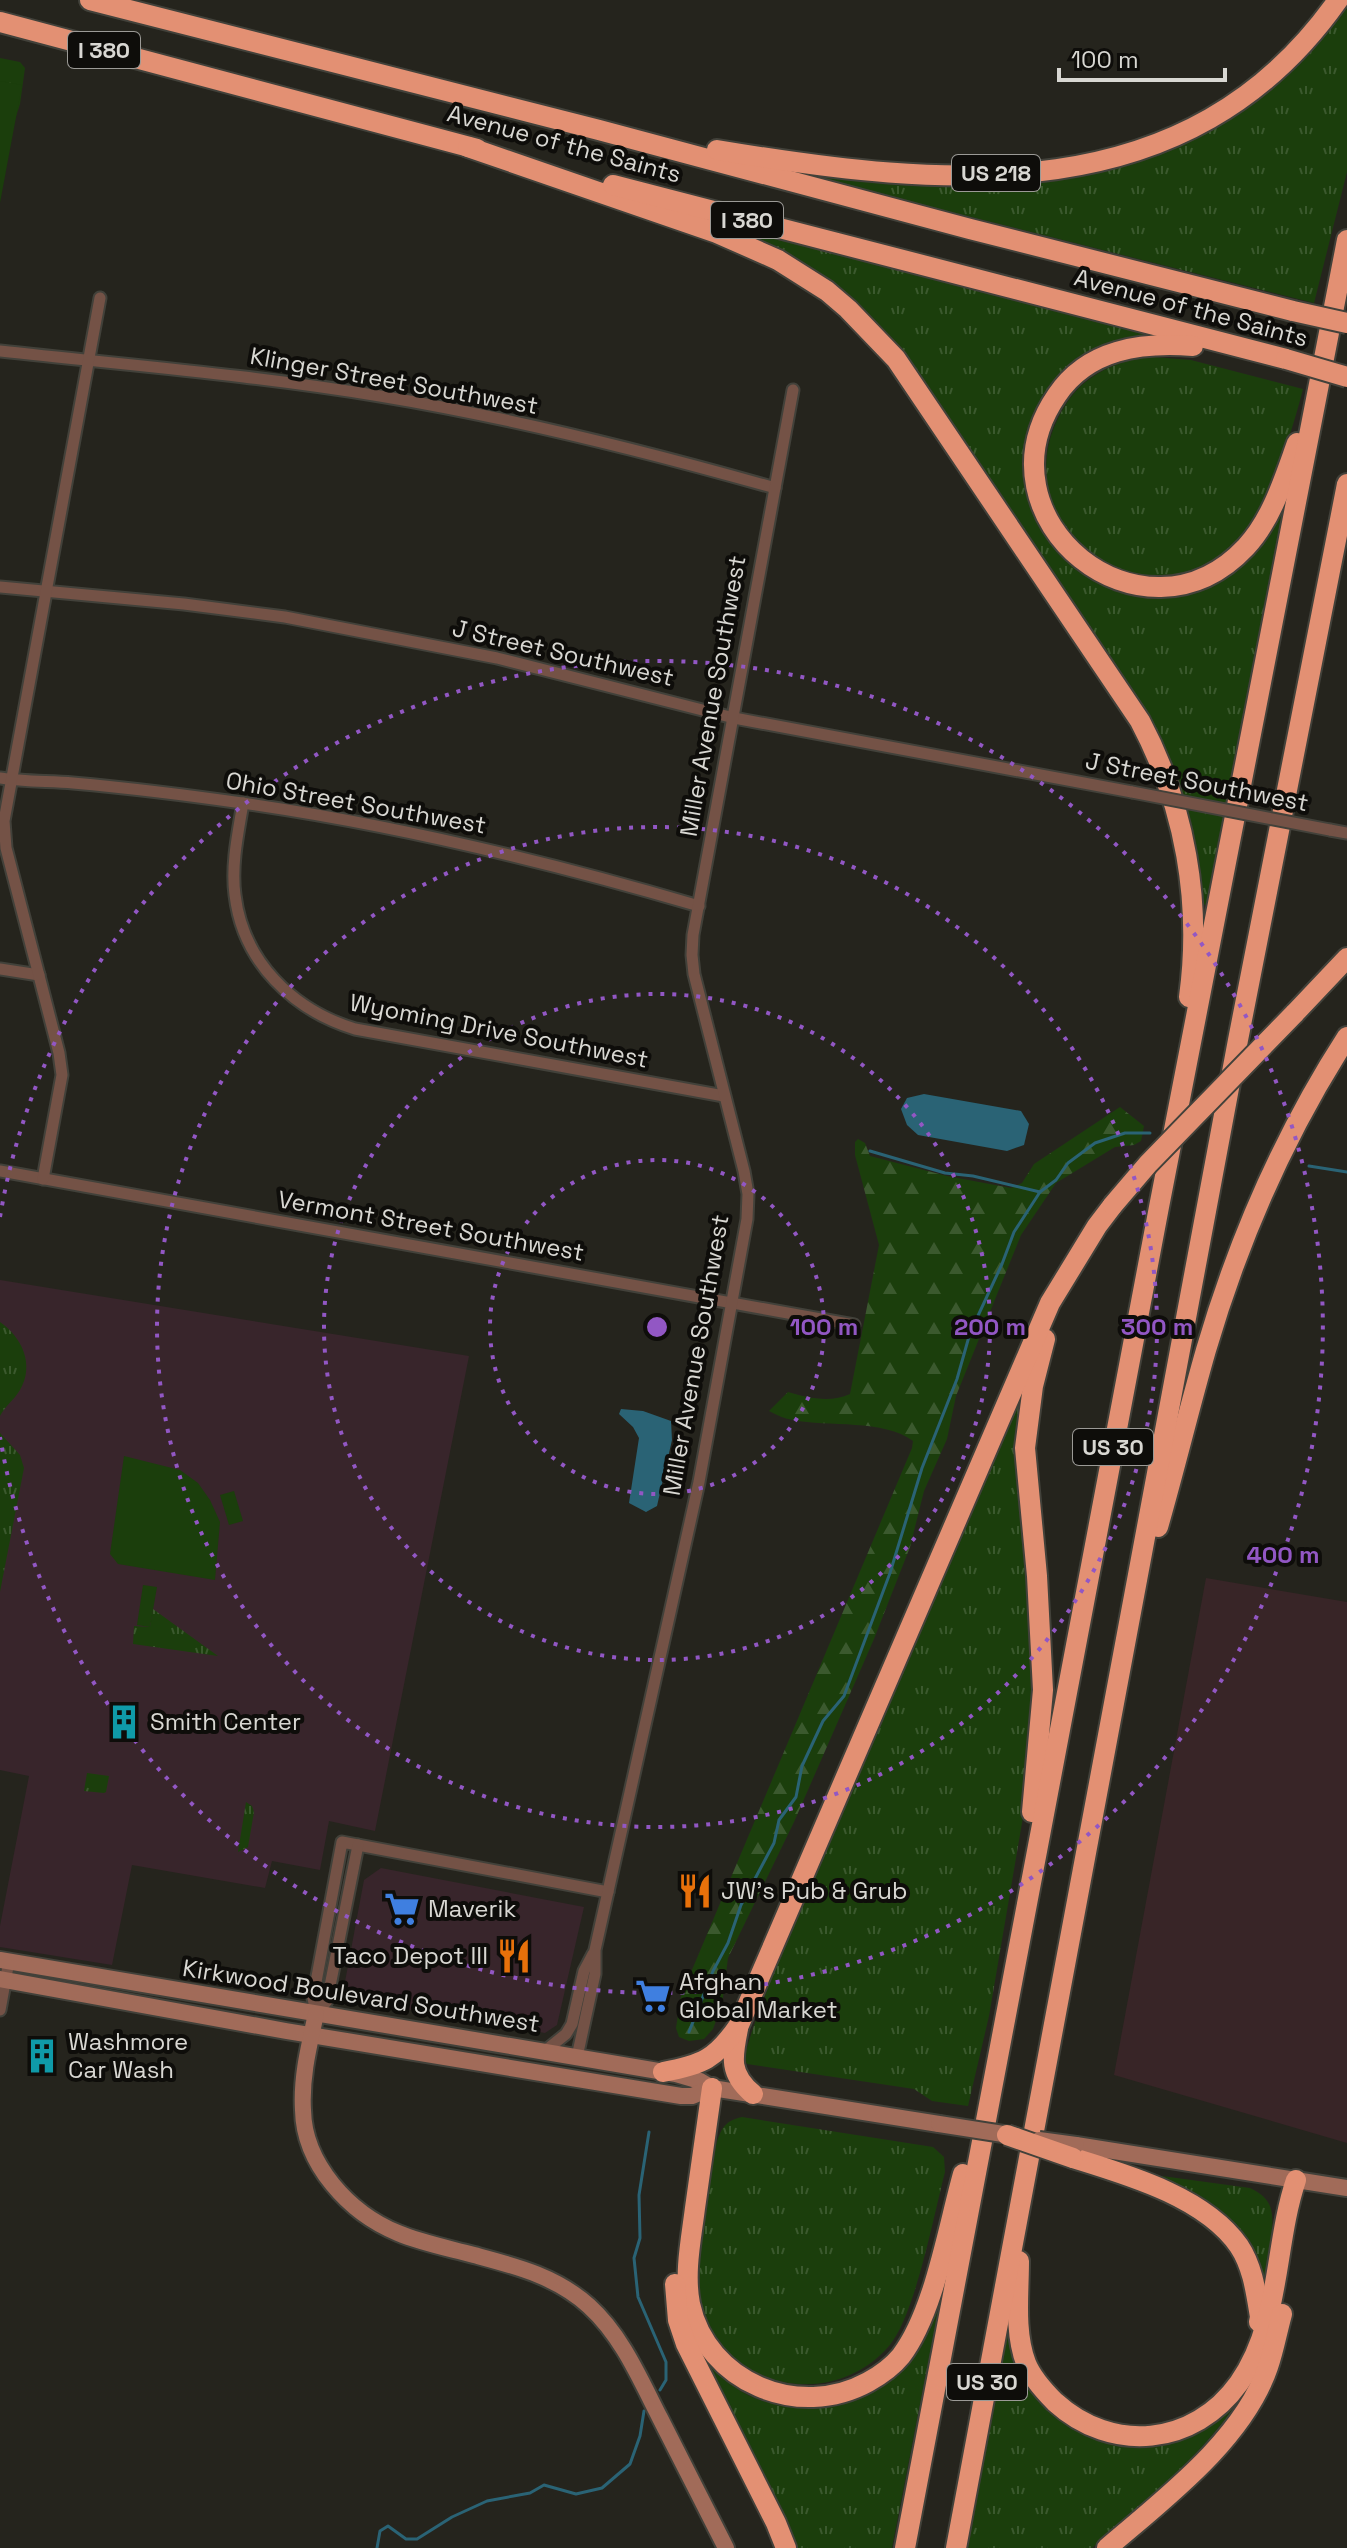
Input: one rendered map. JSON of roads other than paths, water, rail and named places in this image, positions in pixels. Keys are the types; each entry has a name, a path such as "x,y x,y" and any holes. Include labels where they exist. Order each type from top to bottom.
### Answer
{"highway":[{"name":"Avenue of the Saints","path":"90,0 970,229 1347,323"},
{"name":"US 218","path":"599,130 767,158 903,172 990,174 1083,166 1177,137 1242,99 1300,48 1338,0"},
{"name":"Avenue of the Saints","path":"0,22 1347,377"},
{"path":"468,147 748,246 827,291 896,359 1140,721 1172,791 1181,825 1193,908 1190,987 1159,1207"},
{"name":"US 30","path":"905,2548 1019,1938 1347,240"},
{"path":"1256,352 1161,344 1128,348 1105,354 1063,386 1046,411 1037,436 1034,461 1036,486 1043,510 1053,530 1069,550 1108,577 1159,587 1182,584 1208,575 1227,563 1246,546 1264,521 1280,490 1325,348"},
{"name":"US 30","path":"956,2548 1241,1025 1347,484"},
{"path":"663,2072 703,2062 725,2046 739,2025 1039,1326 1097,1226 1148,1164 1347,958"},
{"path":"1124,1647 1207,1348 1232,1272 1296,1126 1347,1037"},
{"path":"1019,1938 1043,1690 1037,1576 1025,1448 1033,1386 1043,1342 1064,1282"},
{"path":"712,2088 687,2274 690,2306 700,2332 715,2354 751,2383 793,2398 832,2396 854,2390 876,2377 899,2359 917,2331 930,2295 1005,2015"},
{"path":"739,2025 734,2069 740,2083 753,2094"},
{"path":"712,2088 677,2248 675,2287 678,2320 700,2376 786,2548"},
{"path":"1007,2135 1074,2152 1188,2202 1227,2231 1241,2248 1254,2282 1260,2317 1251,2361"},
{"path":"1018,2217 1020,2332 1027,2364 1044,2391 1069,2415 1113,2434 1140,2437 1176,2431 1195,2424 1212,2413 1241,2380 1264,2329 1276,2279 1287,2206 1296,2180"},
{"path":"1107,2548 1193,2472 1232,2430 1268,2369 1283,2310 1296,2209 1296,2180"}],"main road":[{"name":"Kirkwood Boulevard Southwest","path":"4,1961 688,2076 712,2088 1007,2135"},
{"name":"Kirkwood Boulevard Southwest","path":"3,1980 681,2096 692,2096 712,2088"},
{"path":"316,2014 304,2077 303,2113 308,2140 327,2177 361,2213 387,2228 535,2273 571,2291 591,2307 627,2353 726,2548"},
{"path":"524,2071 564,2068 577,2057"},
{"path":"1074,2152 1347,2188"}],"street":[{"path":"43,1179 62,1075 6,848 6,779 47,591 100,298"},
{"name":"Klinger Street Southwest","path":"0,351 248,377 380,396 644,451 775,488"},
{"name":"Miller Avenue Southwest","path":"577,2057 595,1974 595,1950 699,1482 747,1219 748,1194 744,1171 692,955 693,935 793,390"},
{"name":"J Street Southwest","path":"0,587 285,617 511,662 734,718 1347,833"},
{"name":"Ohio Street Southwest","path":"6,779 102,786 243,803 354,821 496,851 699,906"},
{"name":"Wyoming Drive Southwest","path":"243,803 234,865 235,896 243,929 257,957 278,985 328,1021 355,1029 724,1096"},
{"path":"0,969 39,975"},
{"name":"Vermont Street Southwest","path":"0,1171 854,1325"},
{"path":"316,2014 313,1998 342,1842 608,1892"},
{"path":"316,2014 327,2001 358,1845"},
{"name":"Miller Avenue Southwest","path":"545,2051 566,2034 572,2024 584,1971 595,1950"},
{"path":"0,2010 4,1961"}],"water":[{"path":"924,1094 1021,1111 1029,1124 1024,1145 1007,1151 918,1135 907,1125 901,1109 907,1098"},
{"path":"621,1409 643,1411 671,1421 672,1440 657,1506 646,1512 629,1503 639,1438 633,1427 619,1414"}],"waterway":[{"path":"689,2032 741,1905 774,1843 779,1820 796,1797 802,1766 823,1721 844,1696 890,1573 922,1468 957,1379 970,1333 1014,1232 1040,1192 1056,1180 1068,1163 1095,1143 1125,1133 1150,1133"},
{"path":"870,1151 945,1173 973,1176 1040,1192"},
{"path":"1309,1166 1347,1172"},
{"path":"649,2132 639,2195 640,2238 634,2258 638,2297 666,2362 666,2380 660,2390"},
{"path":"377,2548 380,2531 388,2526 406,2539 417,2539 452,2517 487,2501 530,2493 544,2485 576,2494 602,2488 630,2464 640,2436 644,2411"}],"place":[{"name":"Smith Center","path":"124,1722"},
{"name":"JW's Pub & Grub","path":"695,1891"},
{"name":"Maverik","path":"402,1909"},
{"name":"Taco Depot III","path":"514,1956"},
{"name":"Afghan Global Market","path":"653,1996"},
{"name":"Washmore Car Wash","path":"42,2056"}]}
